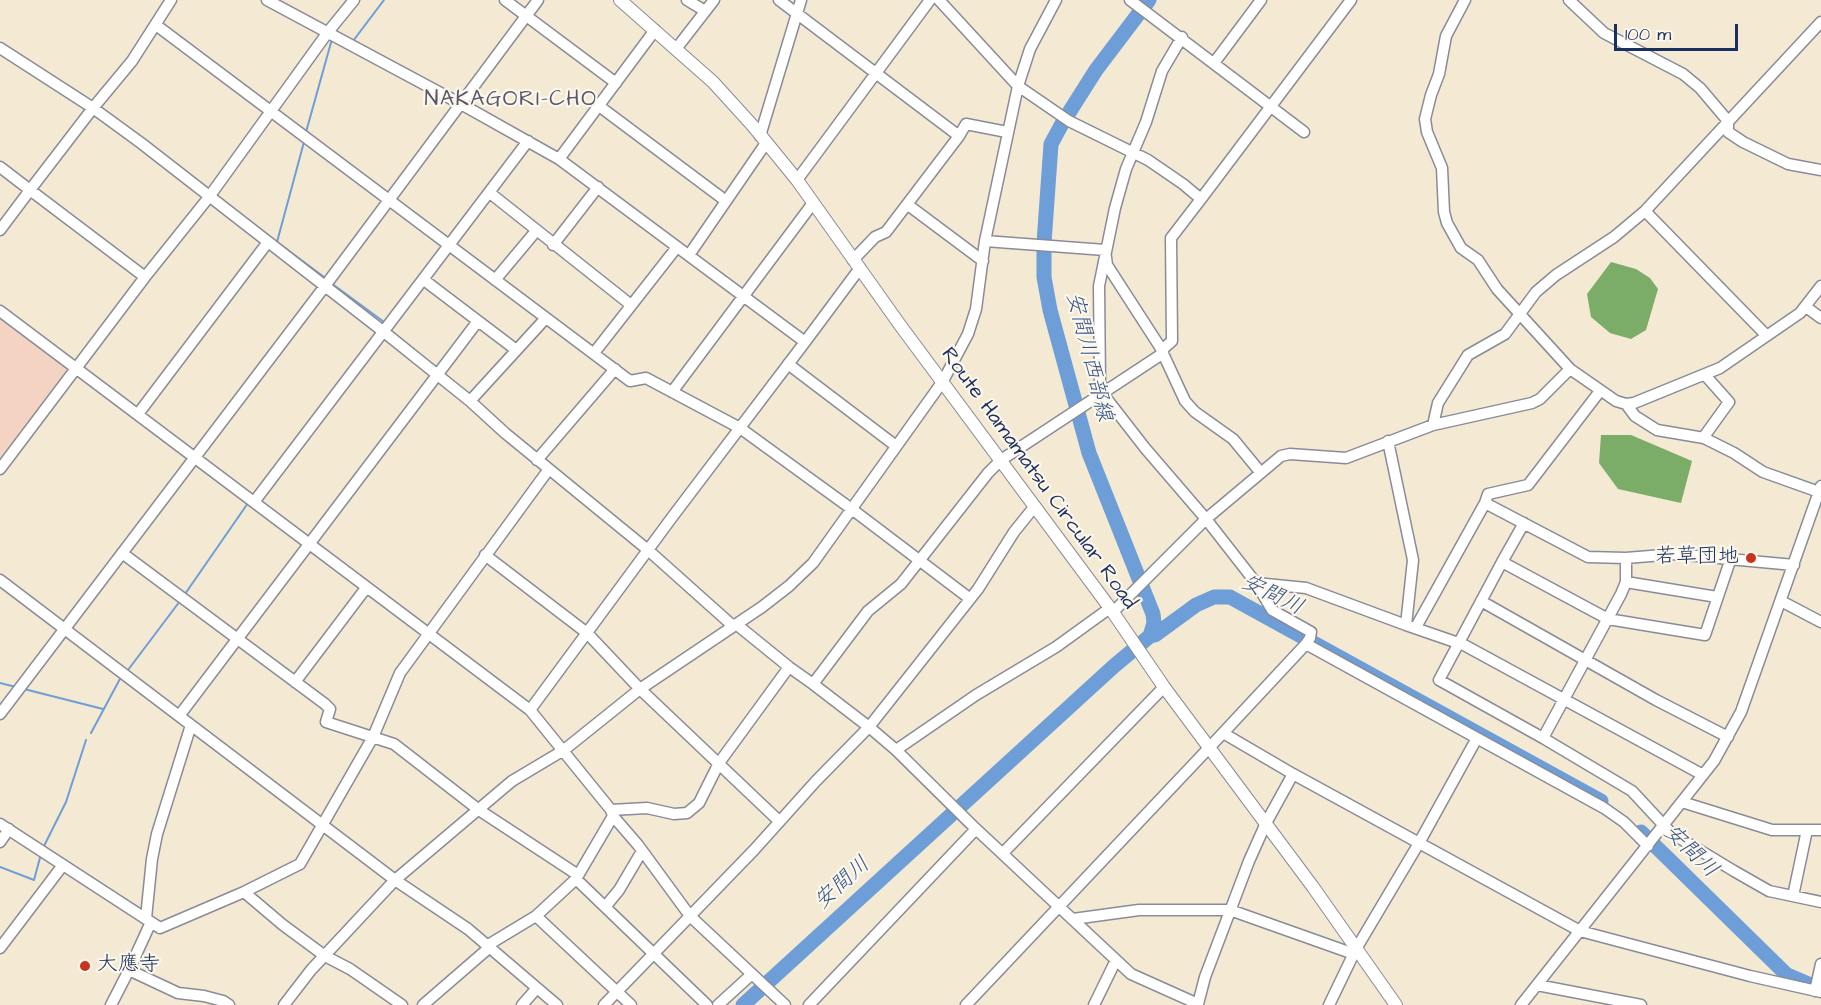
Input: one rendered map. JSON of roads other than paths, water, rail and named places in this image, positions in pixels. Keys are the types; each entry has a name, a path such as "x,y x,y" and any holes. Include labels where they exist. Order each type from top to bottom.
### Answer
{"main road":[{"name":"Route Hamamatsu Circular Road","path":"628,2 712,82 796,180 1111,610 1164,687 1266,823 1396,1005"}],"street":[{"path":"267,0 285,4 328,32 559,159 805,342"},
{"path":"0,469 144,277 209,197 270,110 354,0"},
{"path":"505,0 616,83"},
{"path":"0,714 325,286 538,0"},
{"path":"687,0 705,11"},
{"path":"676,50 714,0"},
{"path":"779,0 959,136"},
{"path":"689,255 726,201 763,140 801,0"},
{"path":"796,180 930,0"},
{"path":"939,0 1018,86 1069,121 1166,171 1201,199"},
{"path":"285,1005 311,970 395,880 512,781 564,750 640,689 789,586 813,563 943,381 968,334 976,309 985,241 1018,86 1030,49 1056,0"},
{"path":"1214,63 1261,0"},
{"path":"813,684 868,611 900,584 921,561 988,473 1001,460 1162,354 1164,348 1172,341 1171,238 1351,0"},
{"path":"1465,0 1446,36 1439,74 1429,100 1425,119 1427,132 1442,168 1444,212 1456,243 1478,260 1491,282 1570,369 1600,391 1626,404 1635,416 1658,430 1702,438 1734,453 1763,472 1820,489 1741,712 1728,737 1703,775 1664,826 1521,1005"},
{"path":"1569,0 1604,33 1690,80 1700,88 1728,121 1728,132 1763,153 1788,164 1821,170"},
{"path":"0,230 93,108 132,61 156,26 168,1"},
{"path":"1138,6 1182,37 1304,132"},
{"path":"1433,425 1438,403 1468,355 1505,334 1536,292 1576,260 1614,237 1645,211 1728,121 1816,36 1821,22"},
{"path":"156,26 630,381 646,378 740,428 969,598"},
{"path":"559,159 655,30"},
{"path":"966,1005 1308,642 1311,632 1272,610 1257,583 1145,448 1103,394 1100,384 1099,286 1105,250 1120,189 1132,153 1146,122 1162,71 1182,37"},
{"path":"0,48 93,108 141,143 384,332 648,550 734,625 869,727 1131,974 1197,1004 1230,910 1266,823 1293,774"},
{"path":"599,106 726,201"},
{"path":"530,710 805,342 875,237 886,232 908,205 966,124 1007,132"},
{"path":"254,502 528,141"},
{"path":"0,167 144,277"},
{"path":"553,245 598,187"},
{"path":"490,193 631,305"},
{"path":"672,392 813,203"},
{"path":"908,205 983,261"},
{"path":"1645,211 1766,334"},
{"path":"495,280 537,231"},
{"path":"985,241 1105,250"},
{"path":"138,414 268,242"},
{"path":"594,353 678,247"},
{"path":"1105,250 1107,265 1162,354 1185,401 1195,412 1233,440 1262,473"},
{"path":"424,280 515,349"},
{"path":"1626,404 1634,403 1720,368 1806,307 1821,286"},
{"path":"1806,307 1821,318"},
{"path":"0,311 530,710 564,750 690,916 785,1005"},
{"path":"470,401 515,349 545,319"},
{"path":"179,716 478,321"},
{"path":"788,364 896,446"},
{"path":"537,460 615,369"},
{"path":"896,750 976,695 1056,647 1111,610 1206,519 1285,454 1346,458 1433,425 1533,403 1570,369"},
{"path":"1702,438 1729,402 1705,375"},
{"path":"1411,626 1485,503 1488,494 1528,485 1600,391"},
{"path":"1388,441 1413,560 1411,626"},
{"path":"0,842 4,827 160,928 244,892 300,864 373,737 400,673 549,469"},
{"path":"1485,503 1588,557 1626,558 1675,554 1794,564"},
{"path":"604,1005 869,727 969,598 1014,532 1035,506"},
{"path":"1524,523 1439,680 1632,791 1664,826 1761,887 1769,891 1821,902"},
{"path":"122,553 325,704 330,709 326,722 394,744 479,810 577,877 604,907 707,1005"},
{"path":"485,555 587,633 640,689 779,821"},
{"path":"1543,738 1626,582 1626,558"},
{"path":"1502,562 1608,619 1705,635 1731,558"},
{"path":"1626,582 1717,597"},
{"path":"0,596 4,583 395,880 468,929 557,1005"},
{"path":"1257,583 1306,588 1459,643 1703,775"},
{"path":"296,682 366,588"},
{"path":"1481,601 1656,700 1728,737"},
{"path":"1781,601 1821,622"},
{"path":"1308,642 1604,808 1650,844"},
{"path":"612,813 647,808 674,814 687,813 699,803 719,763 789,668"},
{"path":"1004,853 1164,687"},
{"path":"111,1005 129,970 148,920 152,859 191,725"},
{"path":"1223,733 1293,774 1580,931 1817,989 1821,964"},
{"path":"1329,1005 1355,950 1419,843 1477,738"},
{"path":"1682,802 1772,830 1821,830"},
{"path":"423,1005 489,946 536,916 577,877 612,813"},
{"path":"809,1005 976,829"},
{"path":"1793,896 1807,830"},
{"path":"604,907 619,890 642,851"},
{"path":"0,948 63,865"},
{"path":"244,892 274,918 326,956 350,969 402,1005"},
{"path":"1073,919 1138,910 1230,910 1355,950"},
{"path":"536,916 631,1005"},
{"path":"1094,1005 1116,960"},
{"path":"129,970 178,993 223,1001 228,1005"},
{"path":"718,1005 752,974"},
{"path":"1537,985 1641,1005"},
{"path":"522,1005 537,988"}],"waterway":[{"path":"353,41 384,0"},
{"name":"安間川西部線","path":"1149,0 1096,70 1051,144 1044,277 1050,310 1089,453 1153,614 1154,623 1150,636"},
{"path":"306,132 332,39"},
{"path":"304,142 277,242 324,277"},
{"path":"331,283 384,322"},
{"path":"185,594 248,503"},
{"name":"安間川","path":"743,1005 1114,666 1150,636 1155,635 1196,605 1214,597 1230,597 1601,801"},
{"path":"128,670 180,601"},
{"path":"91,733 121,677"},
{"path":"0,683 16,687"},
{"path":"24,689 103,709"},
{"path":"44,846 66,802 86,740"},
{"name":"安間川","path":"1641,832 1787,975 1820,987"},
{"path":"0,867 34,880 41,854"}],"place":[{"name":"若草団地","path":"1751,558"},
{"name":"大應寺","path":"85,966"}],"district":[{"name":"NAKAGORI-CHO","path":"511,100"}]}
